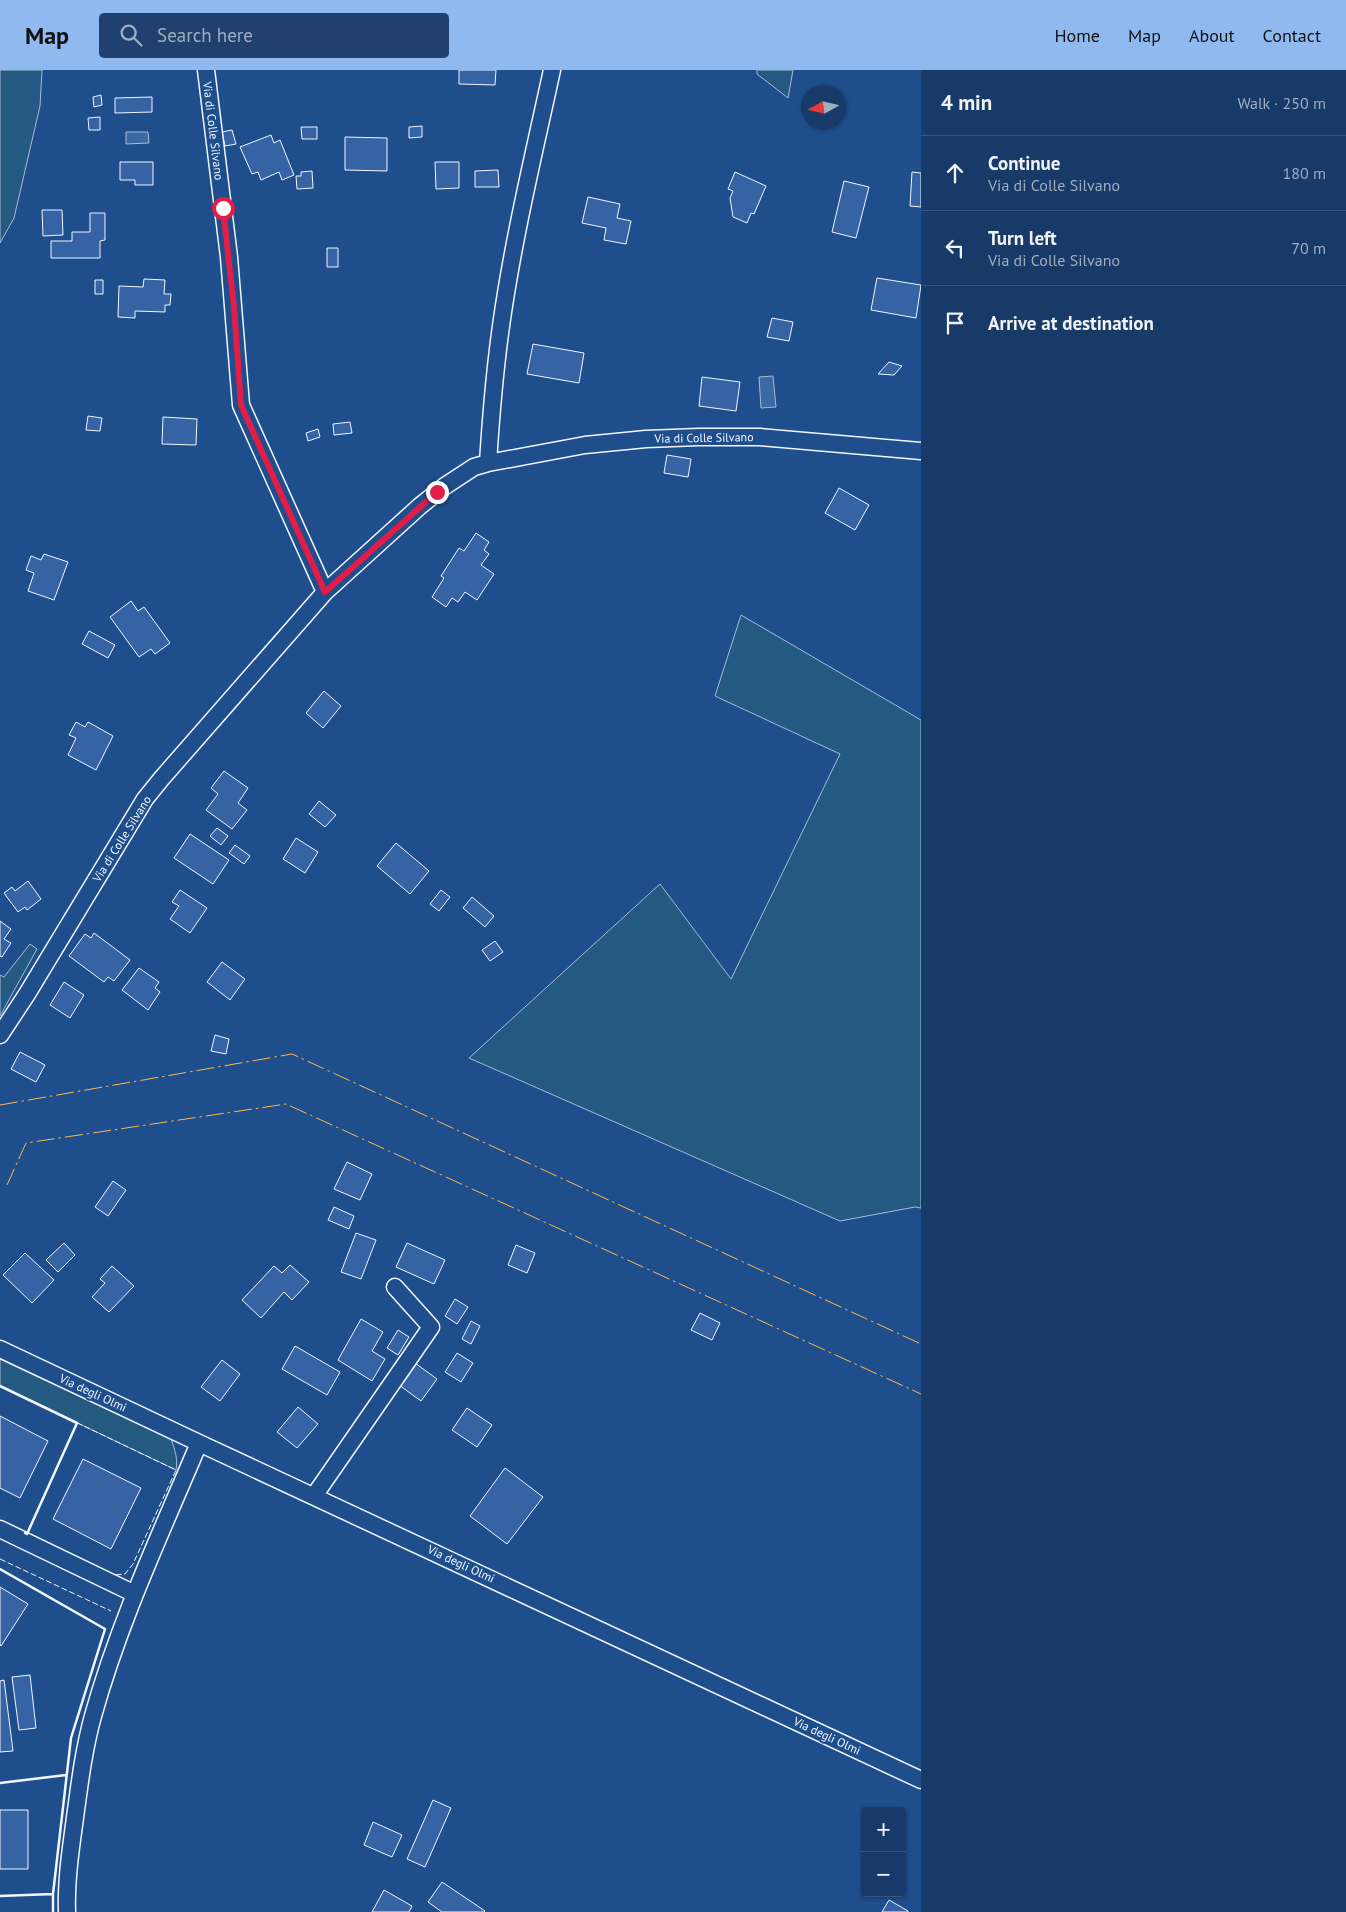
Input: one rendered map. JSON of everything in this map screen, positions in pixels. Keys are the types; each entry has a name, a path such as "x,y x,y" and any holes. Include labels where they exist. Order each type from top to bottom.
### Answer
{"street":[{"name":"Via di Colle Silvano","path":"206,70 229,257 241,405 325,592"},
{"path":"488,463 497,355 504,304 552,70"},
{"name":"Via di Colle Silvano","path":"0,1034 27,994 145,799 325,592 428,499 468,471 488,463 584,445 708,436 770,437 921,451"},
{"path":"314,1496 430,1327 396,1287"},
{"name":"Via degli Olmi","path":"0,1349 198,1444 314,1496 921,1780"},
{"path":"67,1912 70,1858 88,1737 109,1667 135,1594 198,1444"},
{"path":"0,1529 135,1594"}],"shaded area":[{"path":"0,70 42,70 40,106 14,218 0,243"},
{"path":"757,70 793,70 788,98 757,74"},
{"path":"126,132 148,132 149,143 126,144"},
{"path":"773,376 776,407 761,408 759,377"},
{"path":"741,615 921,720 921,1208 915,1207 840,1221 469,1058 660,884 731,979 840,754 715,696"},
{"path":"30,944 37,949 0,1016 0,975 4,977"},
{"path":"0,1359 171,1439 176,1454 176,1470 0,1386"}],"building":[{"path":"459,70 496,70 495,85 459,84"},
{"path":"101,95 102,105 94,107 93,97"},
{"path":"152,97 152,112 115,113 115,98"},
{"path":"100,117 100,130 89,130 88,118"},
{"path":"422,126 422,137 409,138 409,127"},
{"path":"301,127 317,127 317,139 302,139"},
{"path":"232,130 236,144 225,146 222,132"},
{"path":"271,135 274,143 280,140 294,175 282,180 279,172 261,180 258,172 252,174 240,147"},
{"path":"345,137 387,138 387,171 345,170"},
{"path":"120,162 153,162 153,185 135,185 135,180 120,180"},
{"path":"435,162 459,162 459,188 436,189"},
{"path":"498,170 499,187 475,187 475,171"},
{"path":"312,171 313,188 297,189 296,176 301,176 301,172"},
{"path":"735,172 766,186 754,214 751,213 747,223 733,217 730,198 733,191 728,189"},
{"path":"912,172 921,173 921,207 910,206"},
{"path":"844,181 869,187 856,238 832,232"},
{"path":"588,197 620,204 617,218 631,221 626,244 604,240 606,228 582,223"},
{"path":"42,210 62,210 63,235 43,236"},
{"path":"90,213 105,213 105,240 100,241 100,258 51,258 51,241 72,241 72,232 90,232"},
{"path":"327,248 338,248 338,267 327,267"},
{"path":"877,278 921,285 916,318 871,310"},
{"path":"144,279 165,280 164,294 171,294 170,305 165,305 165,312 135,311 135,318 118,317 119,286 143,287"},
{"path":"95,280 103,280 103,294 95,294"},
{"path":"772,318 793,322 789,341 767,337"},
{"path":"533,344 584,353 579,383 527,374"},
{"path":"889,362 902,366 894,375 878,374"},
{"path":"702,377 740,382 736,411 699,406"},
{"path":"88,416 102,418 100,431 86,430"},
{"path":"163,417 197,419 196,445 162,444"},
{"path":"350,422 352,433 334,435 333,424"},
{"path":"318,429 320,437 308,441 306,433"},
{"path":"667,455 691,459 688,477 664,473"},
{"path":"839,488 869,505 855,530 825,513"},
{"path":"476,533 489,542 484,550 489,554 481,565 494,574 477,600 465,592 458,602 452,598 446,607 432,597 444,578 441,576 459,548 464,551"},
{"path":"44,554 68,562 54,600 28,591 34,573 26,570 31,556 41,560"},
{"path":"131,601 138,611 144,607 170,643 155,654 151,649 139,657 110,617"},
{"path":"89,631 115,645 108,658 82,644"},
{"path":"324,691 341,706 323,728 306,713"},
{"path":"76,722 85,727 88,722 113,736 96,770 68,755 76,738 69,735"},
{"path":"224,771 248,788 238,803 247,810 232,829 206,810 218,794 211,788"},
{"path":"319,801 336,815 325,827 309,814"},
{"path":"217,828 228,836 221,845 210,836"},
{"path":"190,834 229,860 213,884 174,858"},
{"path":"296,838 318,852 305,873 283,859"},
{"path":"396,843 429,871 410,894 377,866"},
{"path":"235,845 250,856 244,864 229,853"},
{"path":"28,881 41,899 27,910 25,907 18,912 4,893 12,887 15,891"},
{"path":"180,890 207,908 190,933 170,919 179,906 172,902"},
{"path":"441,890 450,897 439,911 430,904"},
{"path":"472,897 494,916 485,927 463,908"},
{"path":"0,921 11,929 4,939 11,943 2,957 0,956"},
{"path":"94,933 130,960 114,981 108,977 104,982 69,956 85,934 91,938"},
{"path":"495,941 503,952 490,961 482,950"},
{"path":"222,962 245,979 230,1000 207,982"},
{"path":"139,968 159,982 155,988 160,992 148,1010 122,990"},
{"path":"64,982 84,995 70,1018 50,1005"},
{"path":"215,1035 229,1039 226,1054 211,1051"},
{"path":"20,1052 45,1065 36,1082 11,1069"},
{"path":"347,1162 372,1174 360,1200 334,1189"},
{"path":"113,1181 126,1190 108,1216 95,1207"},
{"path":"334,1207 354,1216 349,1229 328,1220"},
{"path":"356,1233 376,1240 361,1279 341,1272"},
{"path":"64,1243 75,1255 58,1272 46,1260"},
{"path":"407,1243 445,1260 434,1284 396,1267"},
{"path":"516,1245 535,1253 527,1273 508,1265"},
{"path":"25,1253 54,1280 32,1303 3,1275"},
{"path":"290,1265 309,1282 292,1300 284,1292 261,1318 242,1300 274,1266 282,1273"},
{"path":"112,1266 134,1286 109,1312 92,1297 105,1283 100,1279"},
{"path":"455,1299 468,1307 457,1324 445,1316"},
{"path":"700,1313 720,1323 712,1340 691,1330"},
{"path":"361,1319 383,1332 372,1351 385,1359 372,1381 338,1360"},
{"path":"471,1321 480,1326 471,1344 462,1339"},
{"path":"398,1330 409,1337 398,1355 387,1348"},
{"path":"295,1346 340,1372 327,1395 282,1369"},
{"path":"457,1353 473,1363 461,1382 445,1372"},
{"path":"222,1360 240,1374 220,1401 201,1387"},
{"path":"415,1363 437,1379 421,1401 399,1385"},
{"path":"298,1407 318,1424 297,1448 277,1432"},
{"path":"467,1408 492,1425 477,1447 452,1430"},
{"path":"0,1416 48,1441 20,1498 0,1488"},
{"path":"83,1459 141,1488 111,1549 53,1519"},
{"path":"505,1468 543,1497 507,1544 470,1516"},
{"path":"0,1587 28,1604 1,1646 0,1645"},
{"path":"30,1675 36,1728 19,1730 12,1677"},
{"path":"4,1680 13,1751 0,1752 0,1681"},
{"path":"433,1800 451,1808 425,1867 407,1859"},
{"path":"0,1810 28,1810 28,1869 0,1869"},
{"path":"373,1822 402,1835 392,1857 364,1845"},
{"path":"442,1882 485,1911 442,1912 428,1902"},
{"path":"384,1890 412,1906 409,1912 372,1912"},
{"path":"889,1900 908,1911 908,1912 882,1912"}],"fence":[{"path":"0,1386 176,1470 133,1564 125,1574 113,1575"},
{"path":"0,1559 111,1611"}],"wall":[{"path":"0,1386 77,1423 27,1534 25,1533"},
{"path":"0,1569 105,1629 71,1738 53,1894 53,1912"},
{"path":"0,1783 66,1775"},
{"path":"0,1896 53,1894"}],"power":[{"path":"0,1105 292,1054 921,1344"},
{"path":"7,1185 26,1143 286,1104 921,1394"}],"route":[{"path":"223,208 234,307 239,392 242,409 325,592 437,492"}]}
